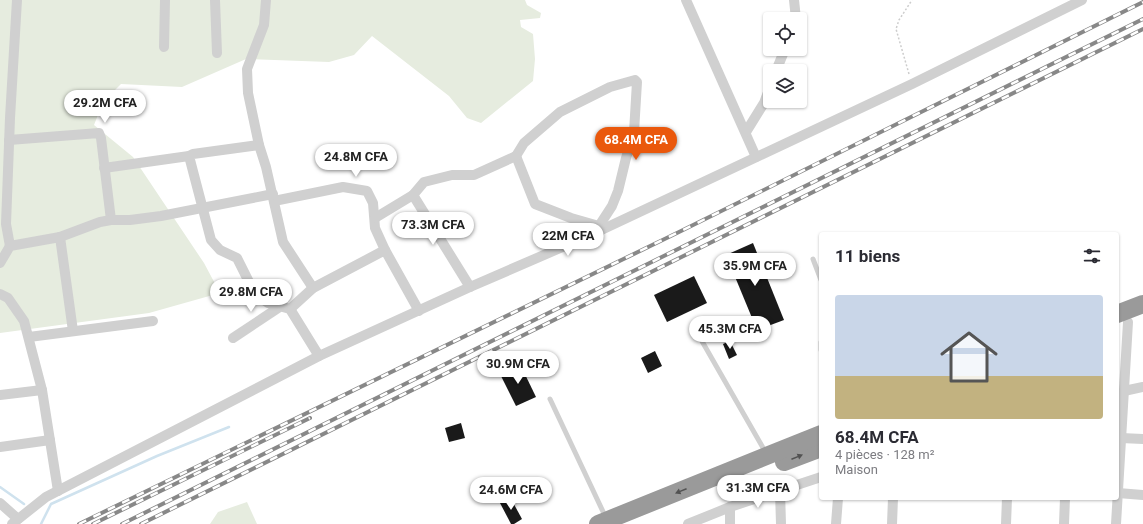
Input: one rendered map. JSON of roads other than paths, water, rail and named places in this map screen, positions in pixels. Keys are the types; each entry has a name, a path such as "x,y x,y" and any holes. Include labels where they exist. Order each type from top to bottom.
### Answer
{"highway":[{"path":"1126,320 1143,304"},
{"path":"603,522 819,435"},
{"path":"631,524 819,449"}],"street":[{"path":"0,263 10,246 6,224 17,0"},
{"path":"164,47 165,0"},
{"path":"215,0 218,53"},
{"path":"266,0 264,25 247,69 248,93 259,145 274,197 283,242 313,288"},
{"path":"686,0 756,157"},
{"path":"794,0 795,12"},
{"path":"0,503 15,522 46,497 319,356 756,157 912,84 1082,0"},
{"path":"375,218 413,194 424,182 452,175 474,175 516,156 524,143 560,112 610,87 635,80 637,82 634,132 618,191 612,206 598,229"},
{"path":"746,132 763,105"},
{"path":"9,140 99,133 101,138 111,220"},
{"path":"104,168 259,145"},
{"path":"189,156 211,240 220,250 237,258 255,294 268,303 286,307 319,356"},
{"path":"516,156 535,204 598,229"},
{"path":"10,246 60,237 111,220 130,220 162,216 202,207 343,187 367,191 373,204 375,228 384,250 419,311"},
{"path":"413,194 470,287"},
{"path":"60,237 73,331"},
{"path":"233,338 286,307 313,288 384,250"},
{"path":"0,294 8,298 17,310 24,321 29,337 42,390 58,491"},
{"path":"1119,475 1127,343 1126,320"},
{"path":"29,337 154,321"},
{"path":"1119,347 1127,343"},
{"path":"1124,391 1143,387"},
{"path":"0,395 42,390"},
{"path":"1121,438 1143,439"},
{"path":"0,447 50,440"},
{"path":"688,524 730,507 819,478"},
{"path":"780,491 781,524"},
{"path":"1119,493 1143,495"},
{"path":"836,524 838,500"},
{"path":"892,524 893,500"},
{"path":"1006,524 1007,500"},
{"path":"1064,524 1065,500"},
{"path":"1116,524 1118,500"},
{"path":"730,507 730,524"}],"lane":[{"path":"813,259 819,275"},
{"path":"695,329 768,456"},
{"path":"550,399 603,522"}],"waterway":[{"path":"41,524 51,504 157,456 229,427"},
{"path":"0,487 24,504"}],"railway":[{"path":"79,524 679,232 1143,2"},
{"path":"122,524 1143,19"},
{"path":"141,524 1143,29"},
{"path":"93,524 310,418"}]}
